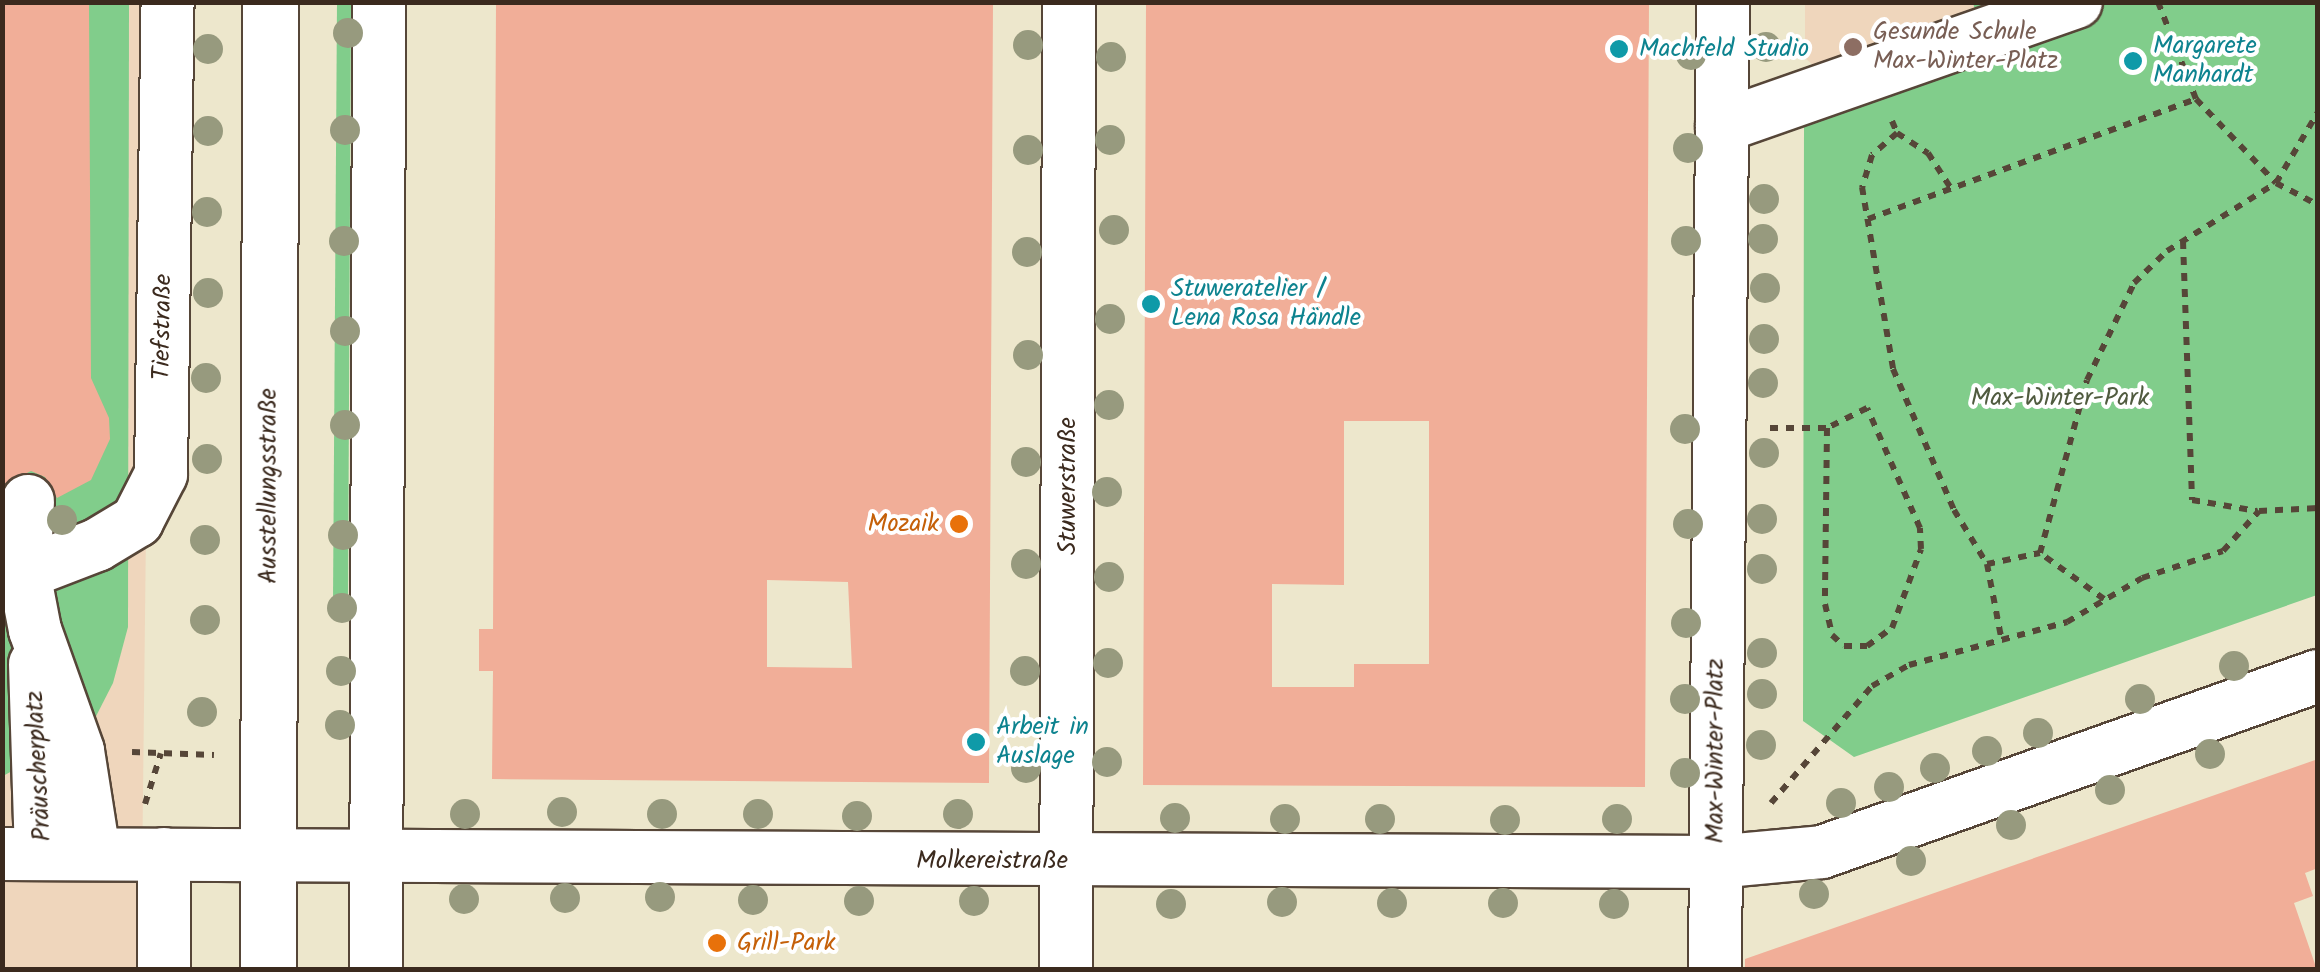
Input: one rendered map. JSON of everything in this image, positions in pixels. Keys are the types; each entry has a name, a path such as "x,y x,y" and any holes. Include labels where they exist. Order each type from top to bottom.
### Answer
{"main road":[{"name":"Ausstellungsstraße","path":"268,970 270,2"}],"street":[{"name":"Tiefstraße","path":"13,560 97,546 137,520 162,474 168,2"},
{"path":"376,970 379,2"},
{"name":"Stuwerstraße","path":"1066,970 1070,2"},
{"name":"Max-Winter-Platz","path":"1723,2 1715,862 1822,852 2318,676"},
{"path":"1722,126 2076,2"},
{"name":"Präuscherplatz","path":"28,500 13,560 78,751 94,853"},
{"name":"Präuscherplatz","path":"35,630 33,753 22,853 269,855"},
{"path":"164,854 164,970"},
{"name":"Molkereistraße","path":"269,855 1067,862 1715,862"},
{"path":"1715,862 1715,970"}],"path":[{"path":"2158,2 2196,99 2276,183 2318,205"},
{"path":"1872,74 1897,132 1928,152 1952,190"},
{"path":"1868,219 2196,99"},
{"path":"2040,553 2087,380 2134,282 2183,241 2276,183 2318,112"},
{"path":"1897,132 1872,155 1862,187 1893,369 1954,510 1987,564 2000,636"},
{"path":"2183,241 2192,500 2258,511 2318,508"},
{"path":"1719,428 1827,428 1867,408 1920,528 1920,549 1892,628 1867,646 1844,646 1832,635 1825,604 1827,428"},
{"path":"1715,862 1831,740 1872,686 1909,665 2000,636 2067,622 2142,578 2223,551 2258,511"},
{"path":"1987,564 2040,553 2104,599"}],"shaded area":[{"path":"2,3 152,3 141,969 3,969"},
{"name":"Gesunde Schule Max-Winter-Platz","path":"1805,3 1973,3 1978,20 1823,74 1805,58"}],"green space":[{"path":"351,2 348,601 333,601 337,3"},
{"path":"3,3 129,3 128,627 113,683 90,728 3,776"},
{"name":"Max-Winter-Park","path":"1973,3 2317,3 2317,595 1854,757 1803,721 1804,116 1978,20"}],"building":[{"path":"2,2 89,2 91,378 109,418 110,439 91,480 57,498 45,477 31,471 2,485"},
{"path":"496,2 993,2 989,783 492,779 493,671 479,671 479,629 493,629","holes":["767,580 848,582 852,668 767,667"]},
{"path":"1146,2 1649,2 1645,787 1143,785","holes":["1344,421 1429,421 1429,664 1354,664 1354,687 1272,687 1272,584 1344,585"]},
{"path":"2318,759 2318,868 2305,873 2313,896 2294,903 2317,970 1745,970 1745,959"}],"place":[{"name":"Gesunde Schule Max-Winter-Platz","path":"1853,47"},
{"name":"Machfeld Studio","path":"1619,49"},
{"name":"Margarete Manhardt","path":"2133,61"},
{"name":"Stuweratelier / Lena Rosa Händle","path":"1151,304"},
{"name":"Mozaik","path":"959,524"},
{"name":"Arbeit in Auslage","path":"976,742"},
{"name":"Grill-Park","path":"717,943"}]}
